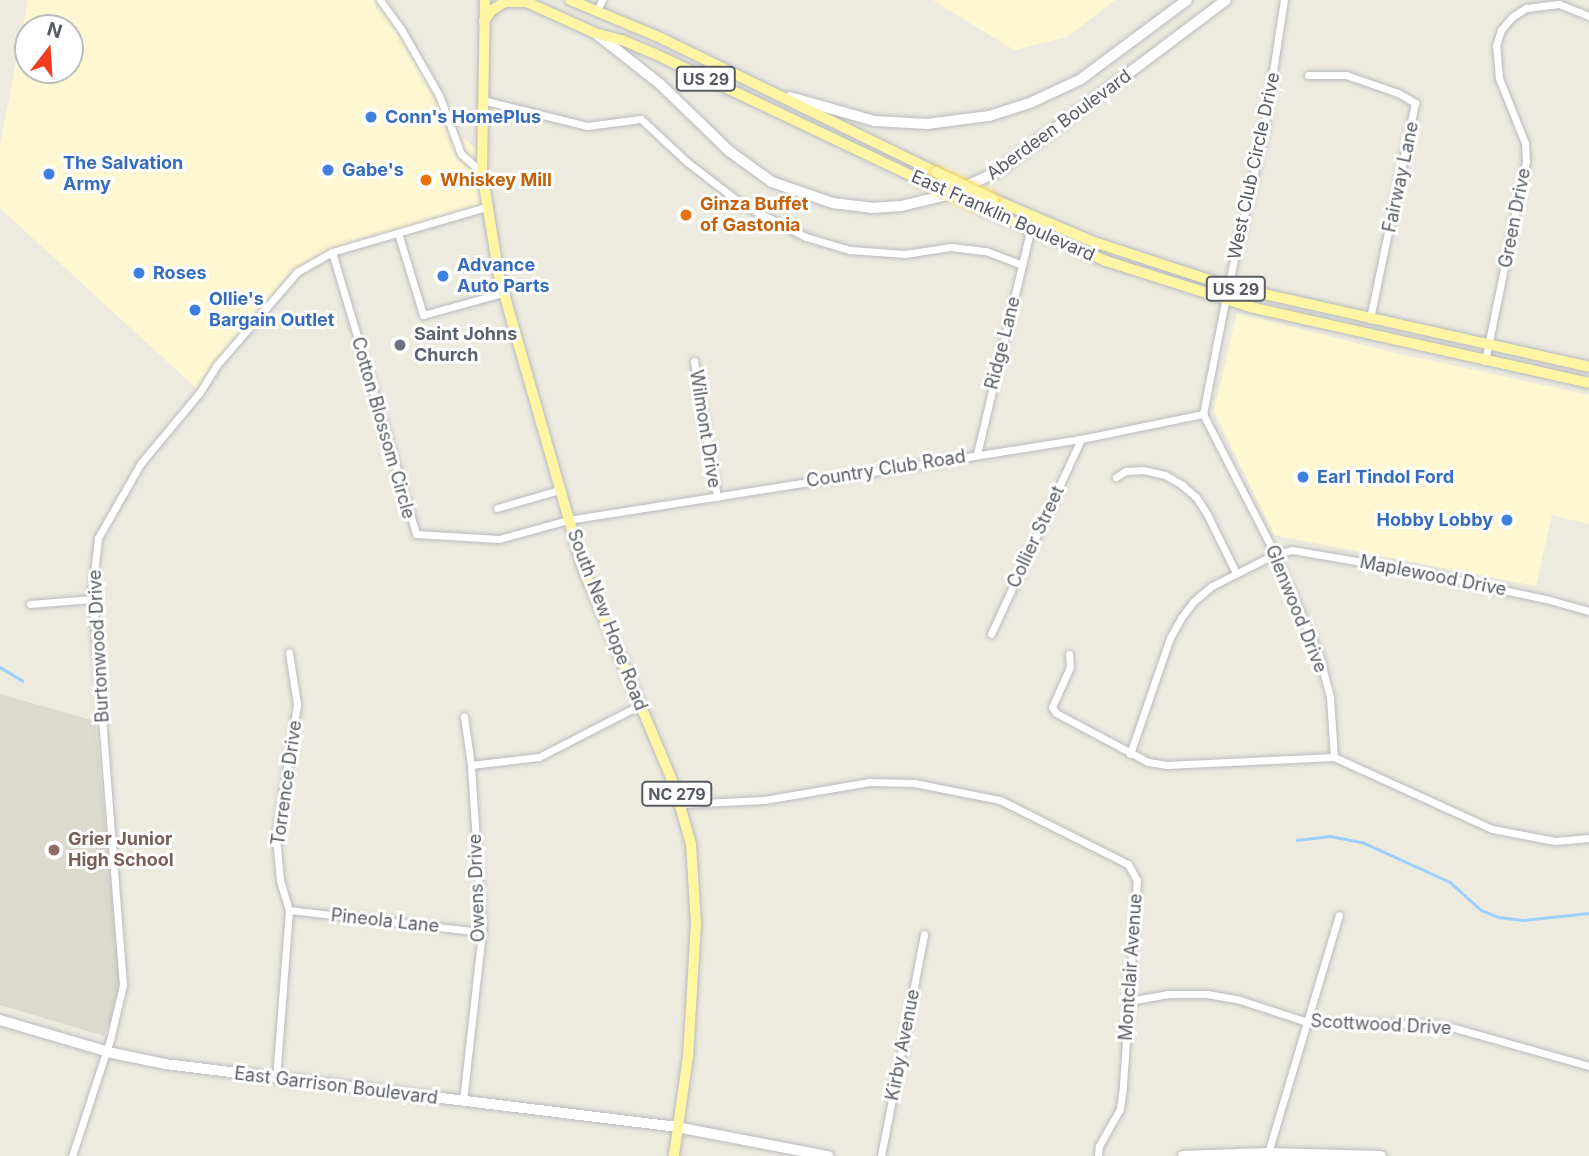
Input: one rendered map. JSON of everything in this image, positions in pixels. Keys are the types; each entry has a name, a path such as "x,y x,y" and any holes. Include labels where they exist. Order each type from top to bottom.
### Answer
{"main road":[{"name":"South New Hope Road","path":"485,0 481,100 482,172 503,293 568,520 596,602 681,804 691,844 697,898 688,1056 674,1156"},
{"name":"East Franklin Boulevard","path":"570,0 600,5 936,172 1094,242 1228,286 1589,367"},
{"name":"Aberdeen Boulevard","path":"766,89 852,117 875,121 927,124 989,116 1038,100 1081,79 1187,0"},
{"name":"Aberdeen Boulevard","path":"595,33 661,85 729,151 772,181 815,199 833,203 854,207 901,206 947,195 997,173 1226,0"},
{"path":"484,21 492,10 505,2 524,1"},
{"name":"East Franklin Boulevard","path":"524,1 595,33 622,40 653,53 1030,231 1106,261 1291,318 1589,383"},
{"name":"East Garrison Boulevard","path":"0,1020 106,1051 165,1064 677,1127 828,1156"},
{"path":"1183,1156 1268,1153 1381,1156"}],"street":[{"path":"380,0 434,85 461,154 482,172"},
{"name":"West Club Circle Drive","path":"1203,414 1228,299 1228,286 1264,130 1284,0"},
{"name":"Green Drive","path":"1485,361 1526,161 1522,133 1499,78 1496,46 1501,30 1512,17 1542,4 1559,4 1589,16"},
{"name":"Fairway Lane","path":"1308,75 1346,75 1398,93 1415,103 1370,320"},
{"path":"481,100 587,126 641,119 687,162 733,198 806,237 850,250 905,254 951,247 986,251 1022,265"},
{"name":"Burtonwood Drive","path":"72,1156 121,998 123,956 93,599 93,571 98,538 141,463 289,279 306,264 332,251 486,207"},
{"name":"Ridge Lane","path":"977,454 1030,231"},
{"path":"398,233 423,315 503,293"},
{"name":"Cotton Blossom Circle","path":"332,251 414,534 443,533 490,540 568,520"},
{"name":"Wilmont Drive","path":"694,361 717,497"},
{"name":"Country Club Road","path":"568,520 1081,439 1203,414"},
{"name":"Glenwood Drive","path":"1203,414 1275,554 1319,655 1330,697 1334,757"},
{"name":"Collier Street","path":"991,634 1081,439"},
{"path":"1116,477 1126,471 1143,470 1165,475 1182,485 1196,497 1207,514 1236,573"},
{"path":"496,508 559,489"},
{"name":"Maplewood Drive","path":"1275,554 1292,550 1415,571 1546,598 1589,611"},
{"path":"1130,754 1170,638 1181,618 1194,601 1236,573 1275,554"},
{"path":"30,604 93,599"},
{"name":"Torrence Drive","path":"276,1079 289,910 282,892 276,852 297,704 289,653"},
{"path":"1069,654 1070,667 1052,707 1056,713 1130,754 1166,765 1334,757 1492,829 1555,841 1589,838"},
{"path":"471,765 539,757 640,705"},
{"name":"Owens Drive","path":"463,1101 482,932 471,765 464,717"},
{"name":"Montclair Avenue","path":"681,804 764,800 891,781 988,796 1014,806 1133,869 1136,890 1119,1109 1099,1146 1098,1156"},
{"name":"Pineola Lane","path":"289,910 482,932"},
{"path":"1268,1153 1339,915"},
{"name":"Kirby Avenue","path":"881,1156 924,934"},
{"name":"Scottwood Drive","path":"1129,1001 1168,994 1207,994 1240,1000 1307,1022 1455,1028 1589,1066"}],"shaded area":[{"path":"28,0 380,0 424,65 454,131 482,153 486,207 332,252 289,279 197,389 0,208 0,145 14,72 14,84 84,84 84,14 25,14"},
{"path":"933,0 1115,0 1067,37 1014,50"},
{"path":"1237,313 1395,353 1589,395 1589,524 1552,515 1536,586 1274,535 1214,411"},
{"name":"Grier Junior High School","path":"0,694 95,721 120,980 115,1007 104,1036 0,1005"}],"waterway":[{"path":"0,667 22,680"},
{"path":"1297,840 1330,836 1362,842 1450,882 1481,910 1498,917 1523,920 1589,913"}],"place":[{"name":"Conn's HomePlus","path":"371,117"},
{"name":"Gabe's","path":"328,170"},
{"name":"The Salvation Army","path":"49,174"},
{"name":"Whiskey Mill","path":"426,180"},
{"name":"Ginza Buffet of Gastonia","path":"686,215"},
{"name":"Roses","path":"139,273"},
{"name":"Advance Auto Parts","path":"443,276"},
{"name":"Ollie's Bargain Outlet","path":"195,310"},
{"name":"Saint Johns Church","path":"400,345"},
{"name":"Earl Tindol Ford","path":"1303,477"},
{"name":"Hobby Lobby","path":"1507,520"},
{"name":"Grier Junior High School","path":"54,850"}]}
